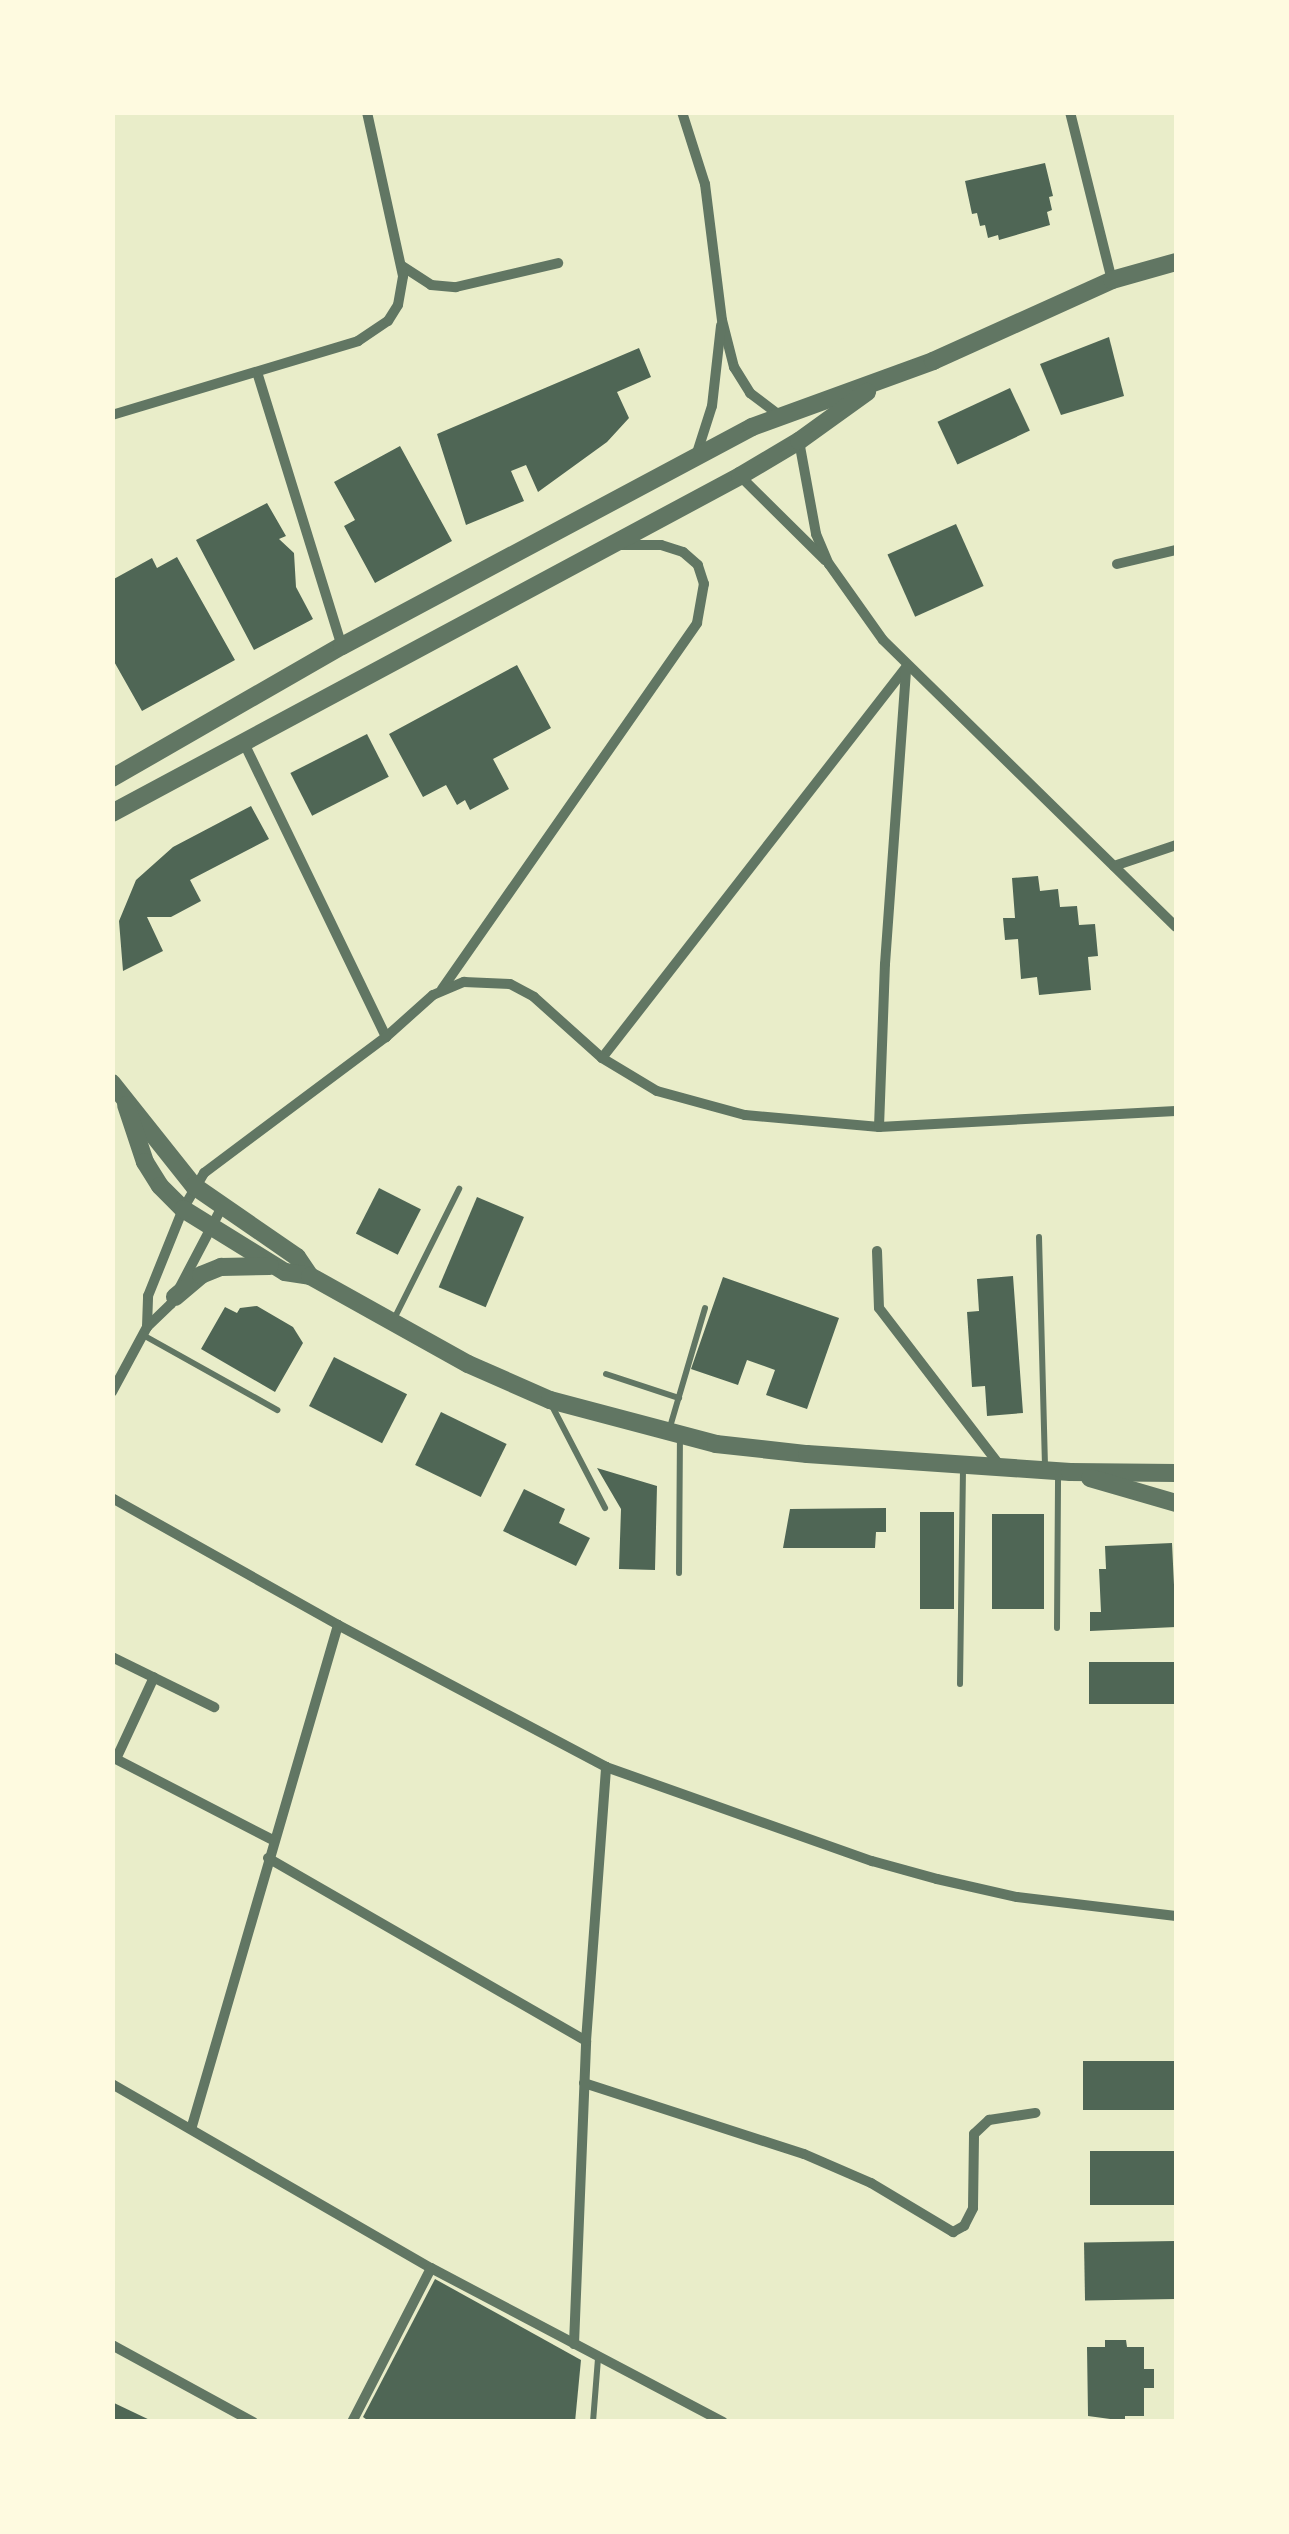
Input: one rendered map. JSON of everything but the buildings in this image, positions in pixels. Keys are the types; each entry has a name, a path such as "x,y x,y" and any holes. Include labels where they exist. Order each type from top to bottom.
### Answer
{"street":[{"path":"112,415 374,333 398,305 401,265 367,112"},
{"path":"682,112 705,184 722,320 734,367 750,393 782,416"},
{"path":"1070,112 1112,280"},
{"path":"112,778 342,646 696,456 782,416 882,381 1112,280 1176,262"},
{"path":"401,265 420,281 456,287 558,263"},
{"path":"696,456 712,406 722,320"},
{"path":"257,372 342,646"},
{"path":"112,824 120,808 242,740 740,476 799,441 882,381"},
{"path":"799,441 807,501 830,564"},
{"path":"740,476 830,564 906,668 1176,927"},
{"path":"145,1331 148,1296 194,1186 224,1155 386,1037 442,989 697,624 704,584 698,565 682,552 640,544 602,546"},
{"path":"1116,564 1176,550"},
{"path":"602,1058 906,668"},
{"path":"880,1126 884,964 906,668"},
{"path":"242,740 386,1037"},
{"path":"1114,866 1176,845"},
{"path":"442,989 464,982 510,984 534,997 602,1058 657,1090 744,1115 831,1126 880,1126 1176,1110"},
{"path":"112,1083 194,1186 297,1257 310,1276"},
{"path":"126,1105 145,1162 160,1186 183,1208 276,1266 310,1276 468,1364 550,1400 674,1434 806,1454 1058,1471 1176,1473"},
{"path":"175,1296 222,1206"},
{"path":"878,1251 879,1308 1001,1467"},
{"path":"112,1392 145,1331 175,1296 201,1275 221,1267 276,1266"},
{"path":"1058,1471 1176,1503"},
{"path":"112,1498 338,1625 606,1767 872,1861 938,1880 1016,1898 1176,1916"},
{"path":"192,2126 338,1625"},
{"path":"112,1658 214,1707"},
{"path":"154,1678 114,1758 273,1840"},
{"path":"574,2344 586,2041 606,1767"},
{"path":"268,1858 586,2041"},
{"path":"584,2083 804,2154 871,2183 952,2232 964,2226 973,2208 974,2134 989,2120 1035,2114"},
{"path":"112,2084 192,2126 431,2268 723,2422"},
{"path":"352,2422 431,2268"},
{"path":"112,2345 253,2422"}],"lane":[{"path":"392,1322 458,1190"},
{"path":"1039,1237 1058,1471 1058,1628"},
{"path":"679,1573 674,1434 679,1398 704,1308"},
{"path":"145,1331 277,1410"},
{"path":"606,1374 679,1398"},
{"path":"550,1400 605,1508"},
{"path":"960,1684 963,1464"},
{"path":"593,2422 598,2359"}]}
